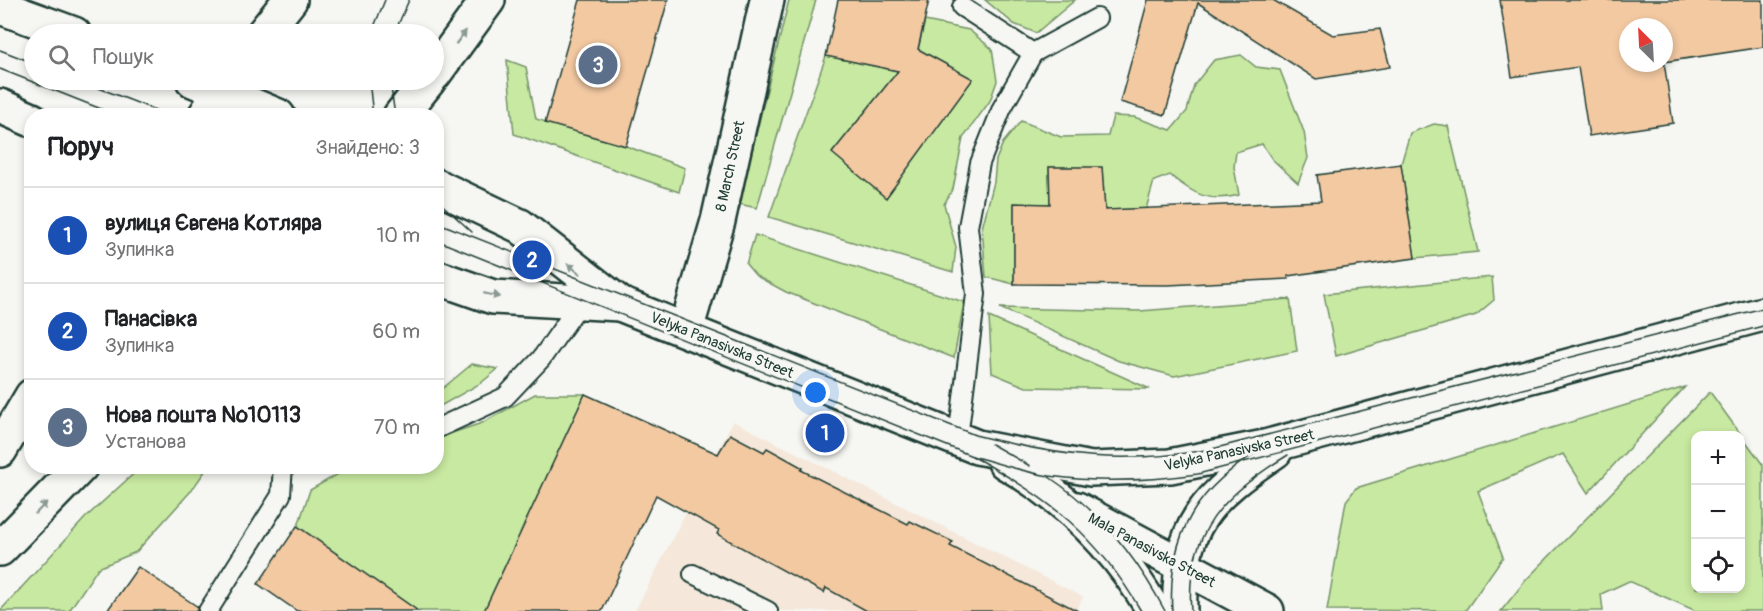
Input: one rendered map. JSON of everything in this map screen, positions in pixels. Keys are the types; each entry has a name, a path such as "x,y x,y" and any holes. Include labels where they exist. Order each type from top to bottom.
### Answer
{"main road":[{"path":"271,24 290,0"},
{"path":"444,60 488,0"},
{"name":"8 March Street","path":"686,330 718,221 767,0"},
{"path":"0,7 47,24"},
{"path":"406,108 421,90"},
{"path":"212,91 257,108"},
{"path":"0,106 24,116"},
{"name":"Velyka Panasivska Street","path":"444,190 520,226 620,304 967,443 1077,467 1123,470 1193,463 1292,440 1763,314"},
{"name":"Velyka Panasivska Street","path":"444,280 492,297 620,304"},
{"path":"0,450 24,410"},
{"path":"1180,611 1182,566 1187,541 1196,523 1214,498 1234,480 1292,440"},
{"path":"967,443 1040,482 1070,506 1119,557 1154,611"},
{"path":"0,549 73,474"},
{"name":"Mala Panasivska Street","path":"1070,506 1267,611"}],"lane":[{"path":"962,7 1033,53"},
{"path":"967,443 976,294 968,227 980,163 1002,108 1033,53 1097,18"},
{"path":"444,425 505,397 542,359 581,302"},
{"path":"208,611 281,495 282,474"},
{"path":"693,574 768,611"}],"shaded area":[{"path":"733,421 1083,597 1076,611 635,611"}],"green space":[{"path":"789,0 816,0 757,208 739,204"},
{"path":"985,0 1075,0 1036,33 1014,24"},
{"path":"925,21 969,30 992,49 997,81 990,101 963,138 953,189 944,204 956,247 953,272 769,217 826,56 912,74","holes":["928,55 972,79 886,198 833,153 890,81 906,88 912,74"]},
{"path":"1241,55 1256,67 1280,70 1304,132 1308,158 1298,183 1272,159 1262,144 1236,152 1234,167 1239,195 1219,198 1202,195 1170,175 1154,181 1146,209 1105,210 1102,168 1049,167 1050,204 1014,204 1014,284 986,277 982,228 994,182 996,160 1003,143 1021,121 1061,137 1108,136 1113,116 1134,117 1171,130 1187,111 1194,85 1214,60"},
{"path":"507,60 526,67 536,119 626,146 685,168 679,192 514,134"},
{"path":"1434,124 1448,126 1478,252 1415,258 1401,164 1410,133"},
{"path":"755,235 964,302 954,358 786,292 756,276 746,264"},
{"path":"1492,277 1494,300 1476,315 1336,356 1324,294"},
{"path":"1290,299 1297,351 1174,376 1119,361 1000,308 1140,311"},
{"path":"989,317 1150,389 1026,387 992,373"},
{"path":"472,364 498,369 481,383 444,404 444,387"},
{"path":"1685,387 1588,493 1563,454 1478,491 1503,557 1465,611 1327,610 1346,501 1356,488"},
{"path":"1710,392 1738,431 1691,431 1691,593 1745,593 1745,440 1763,465 1763,611 1696,611 1629,581 1601,594 1603,611 1501,611 1526,580"},
{"path":"535,394 585,394 485,611 418,611 298,526 310,490 338,474 444,474 444,436 482,423"},
{"path":"133,474 203,474 191,491 136,552 98,568 69,611 0,611 86,517"}],"building":[{"path":"580,0 668,0 626,146 545,123"},
{"path":"838,0 929,0 918,49 973,79 886,198 832,153 898,71 826,56"},
{"path":"1148,0 1273,0 1333,35 1380,29 1390,67 1316,79 1198,3 1165,115 1120,102"},
{"path":"1500,0 1763,0 1763,47 1673,61 1673,18 1619,18 1619,72 1665,72 1673,123 1589,136 1578,67 1512,77"},
{"path":"1401,164 1415,258 1288,276 1288,279 1168,285 1014,284 1014,203 1050,204 1049,167 1102,167 1105,210 1321,201 1317,175"},
{"path":"585,394 718,454 730,434 764,452 767,448 803,468 801,470 908,524 910,521 953,542 950,546 1078,611 867,611 826,588 824,593 717,534 719,530 656,495 602,611 484,611"},
{"path":"297,526 418,611 297,611 258,584"},
{"path":"138,567 198,607 197,611 107,611"}],"tram line":[{"path":"375,24 385,0"},
{"path":"398,24 409,0"},
{"path":"0,50 24,59"},
{"path":"0,69 24,78"},
{"path":"53,90 99,108"},
{"path":"104,90 150,108"},
{"path":"370,90 372,108"},
{"path":"391,90 394,108"},
{"path":"444,206 472,232"},
{"path":"444,225 975,435 1036,449 1092,456 1150,457 1212,449 1763,308"},
{"path":"444,243 972,456 1025,487 1069,521 1107,561 1141,611"},
{"path":"972,456 1030,472 1086,480 1124,480 1198,474 1763,326"},
{"path":"1172,611 1172,580 1176,552 1185,527 1198,505 1214,485 1234,467 1285,436"},
{"path":"991,444 1030,466"},
{"path":"1191,611 1191,583 1202,537 1228,500 1245,484 1288,455"},
{"path":"1049,477 1085,505 1115,536 1142,572 1165,611"}],"place":[{"name":"Нова пошта №10113","path":"598,65"},
{"name":"Панасівка","path":"532,260"},
{"name":"вулиця Євгена Котляра","path":"825,433"}]}
